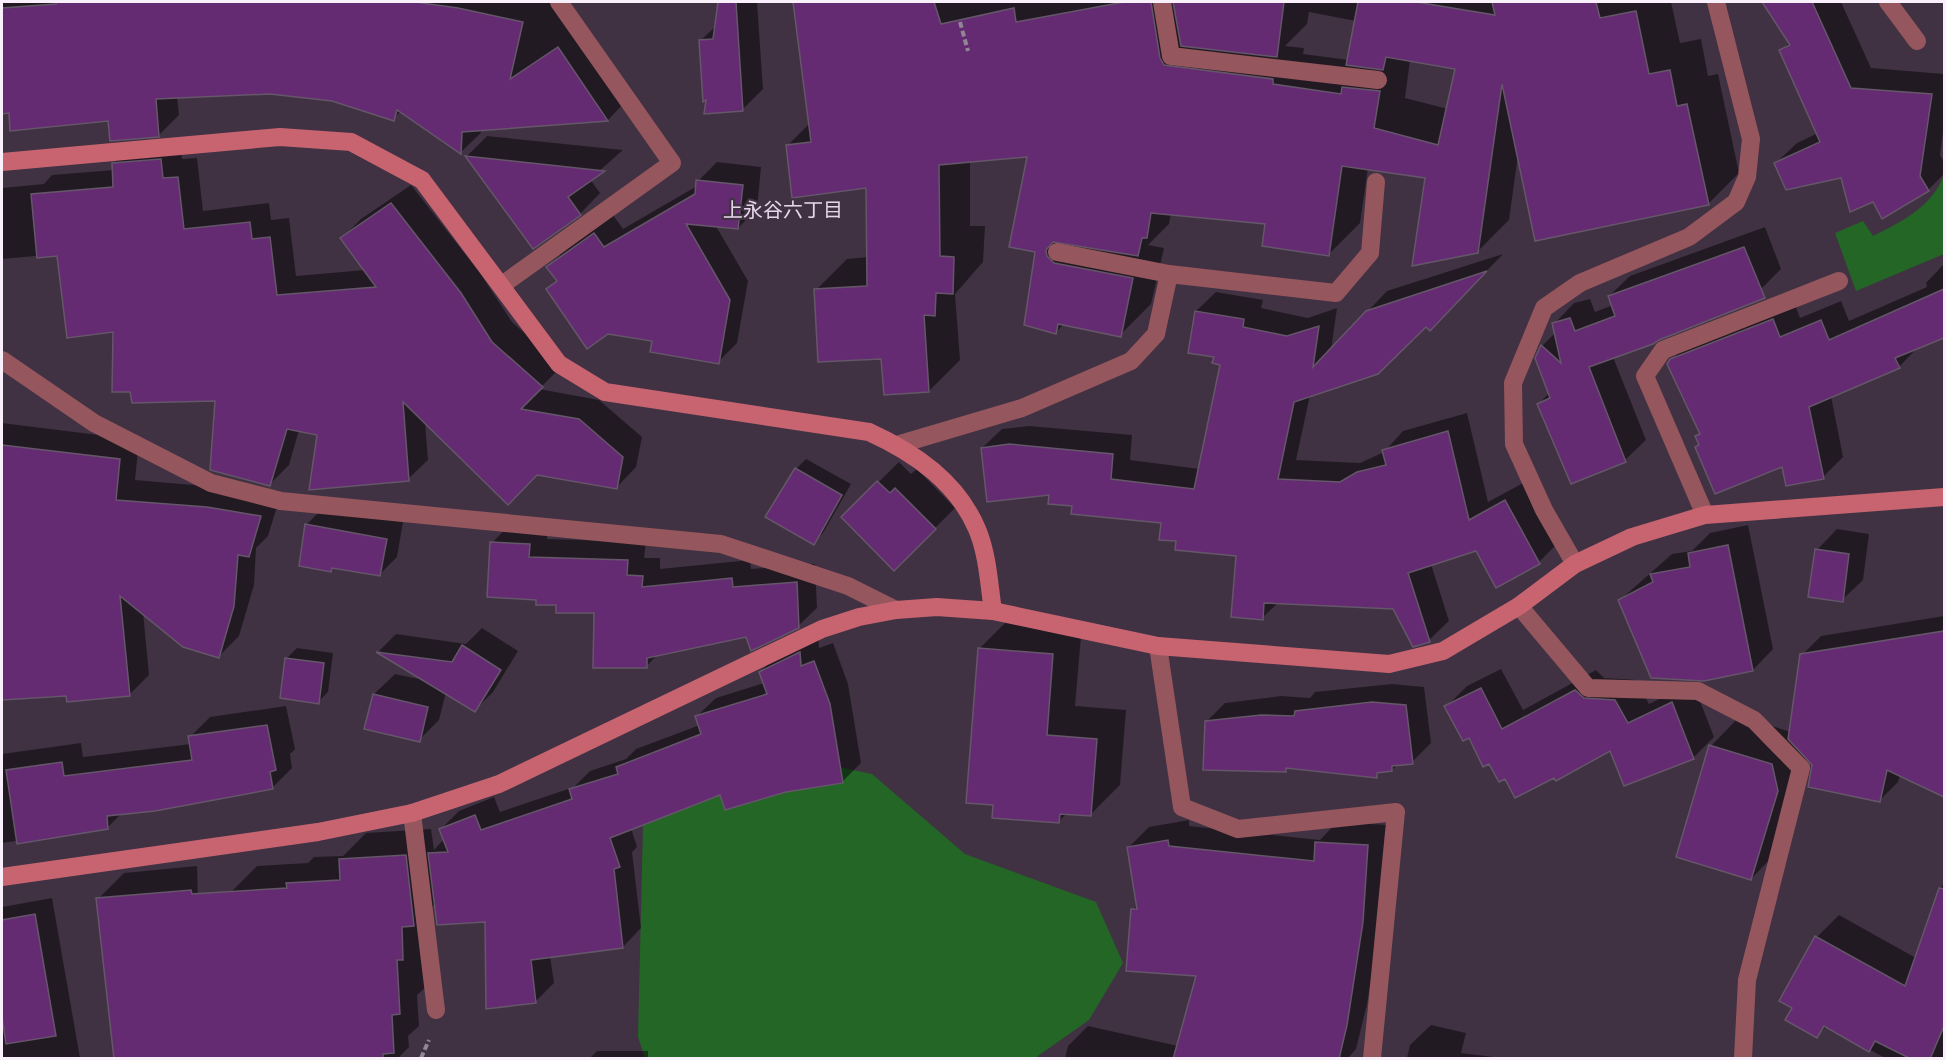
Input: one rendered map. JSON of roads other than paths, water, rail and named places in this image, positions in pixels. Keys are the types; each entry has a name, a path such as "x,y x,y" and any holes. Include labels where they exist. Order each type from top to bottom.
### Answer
{"street":[{"path":"502,285 672,163 559,2"},
{"path":"1162,2 1171,56 1378,80"},
{"path":"1575,564 1544,510 1514,444 1513,383 1545,308 1580,283 1689,237 1736,202 1747,177 1751,139 1716,2"},
{"path":"1888,2 1917,41"},
{"path":"2,162 280,136 351,142 422,180 559,364 605,392 869,432 897,445 934,470 962,501 977,530 986,561 993,611"},
{"path":"1057,252 1169,274 1336,293 1370,253 1376,182"},
{"path":"897,445 1022,408 1131,361 1156,334 1169,274"},
{"path":"1705,515 1645,376 1663,350 1839,281"},
{"path":"2,360 94,423 211,483 281,501 721,544 848,586 896,610"},
{"path":"2,878 318,832 412,813 499,784 822,629 859,617 896,610 937,607 993,611 1158,646 1389,664 1443,651 1519,606 1575,564 1632,537 1705,515 1944,497"},
{"path":"1519,606 1588,688 1698,691 1754,720 1801,768 1747,980 1743,1059"},
{"path":"1158,646 1182,807 1238,829 1396,812 1372,1059"},
{"path":"412,813 436,1010"}],"district":[{"name":"上永谷六丁目","path":"783,209"}]}
